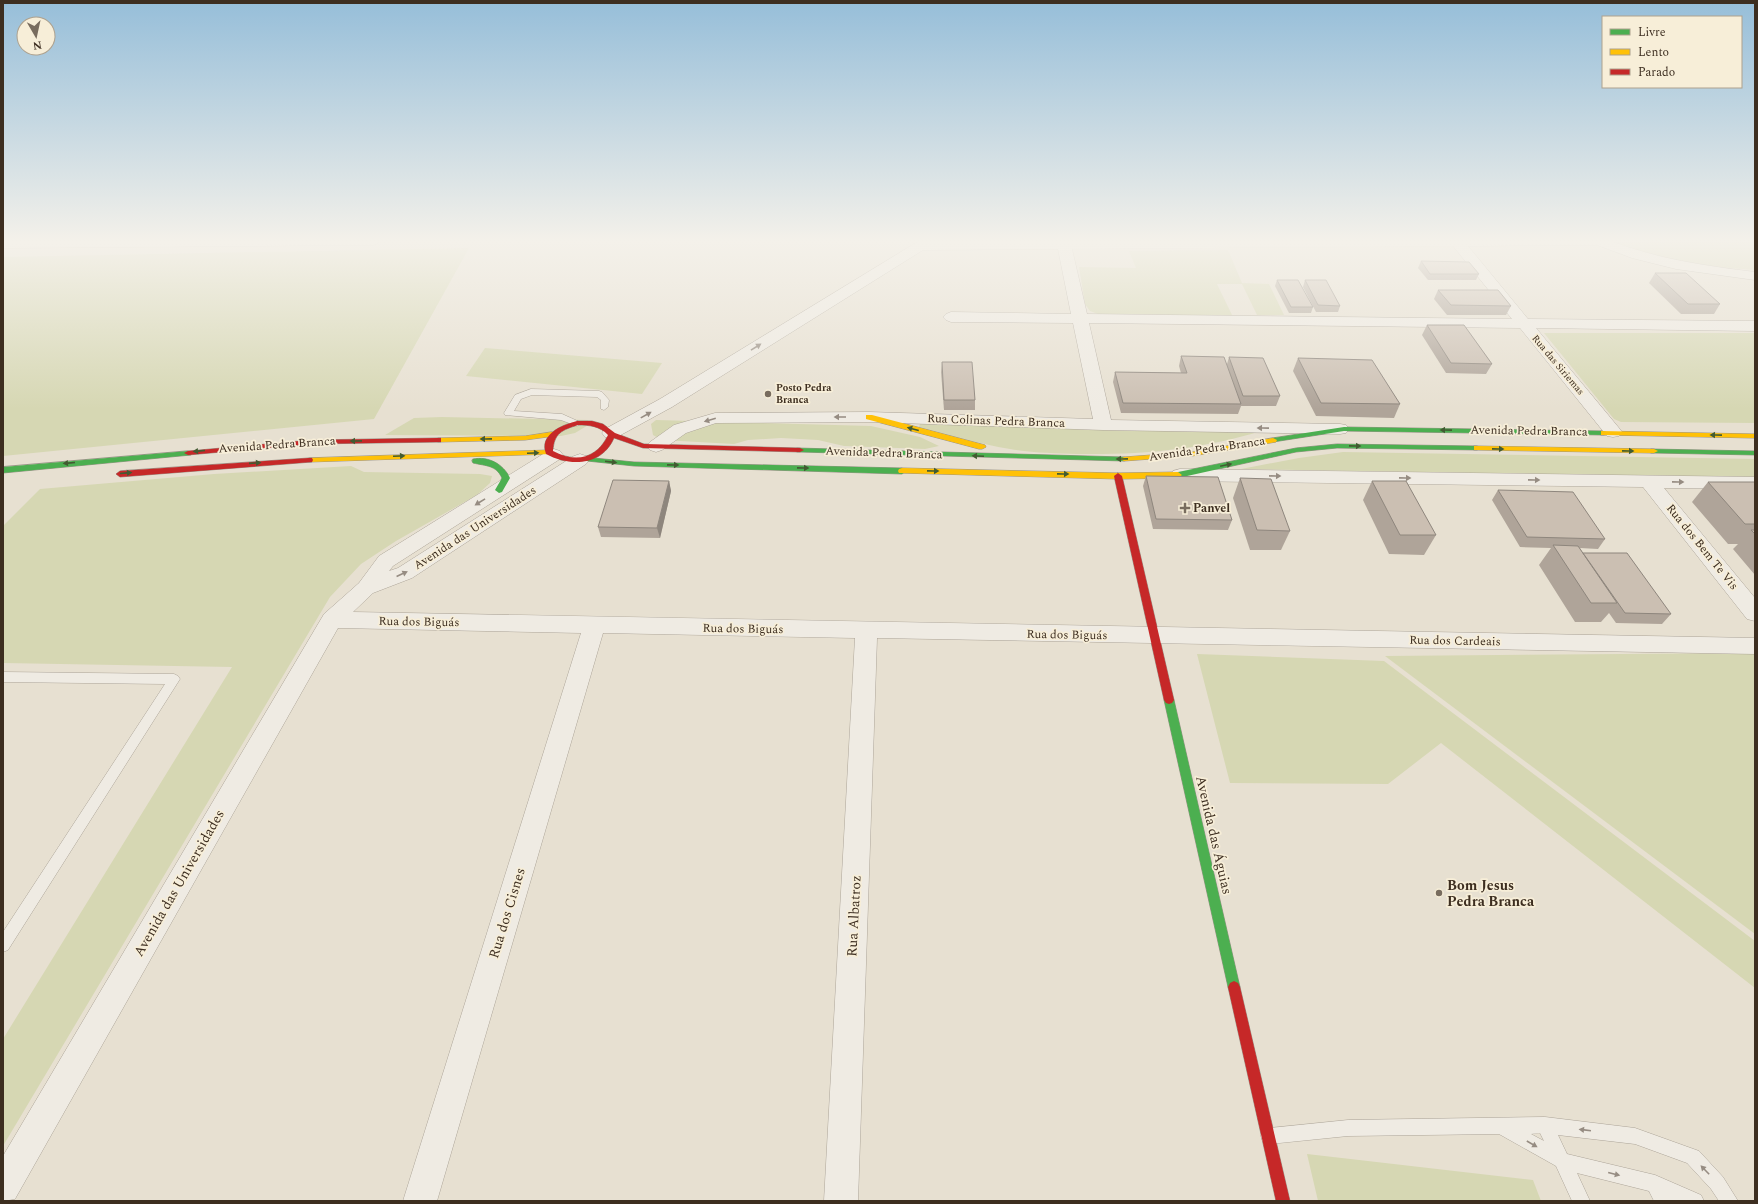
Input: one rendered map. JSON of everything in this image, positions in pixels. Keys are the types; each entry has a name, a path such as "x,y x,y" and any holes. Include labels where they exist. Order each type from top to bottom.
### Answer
{"main road":[{"path":"869,417 1018,457"},
{"name":"Avenida Pedra Branca","path":"3,470 311,442 525,438 552,434 577,423 596,423 612,434 643,446 1111,459 1150,458 1192,454 1311,433 1344,429 1613,432 1755,436"},
{"path":"552,434 548,441 552,454"},
{"path":"584,460 601,453 611,442 612,434"},
{"name":"Avenida Pedra Branca","path":"114,474 232,464 415,455 552,454 562,460 584,460 634,464 1118,476 1180,475 1296,450 1337,446 1755,453"},
{"path":"415,455 496,463 503,468 506,478 499,490"},
{"name":"Avenida das Águias","path":"1118,476 1283,1201"}],"street":[{"path":"612,434 666,403 836,297"},
{"path":"1075,297 1103,425"},
{"name":"Rua das Siriemas","path":"1502,297 1613,432"},
{"path":"951,317 1755,326"},
{"name":"Rua Colinas Pedra Branca","path":"656,446 680,429 715,418 869,417 1103,425 1344,429"},
{"name":"Avenida das Universidades","path":"3,1187 332,620 366,588 386,561 499,490 552,454"},
{"name":"Avenida das Universidades","path":"366,588 405,573 584,460"},
{"name":"Avenida Pedra Branca","path":"1180,475 1755,483"},
{"name":"Rua dos Bem Te Vis","path":"1649,482 1755,613"},
{"name":"Rua dos Biguás","path":"332,620 1155,636"},
{"name":"Rua dos Cisnes","path":"420,1201 594,626"},
{"name":"Rua Albatroz","path":"841,1201 866,631"},
{"name":"Rua dos Cardeais","path":"1155,636 1755,646"}],"lane":[{"path":"577,423 562,417 508,413 518,397 531,392 599,394 605,400 604,407"},
{"path":"3,677 174,680 3,945"},
{"path":"1268,1136 1348,1128 1546,1125 1635,1136 1693,1157 1717,1183 1728,1201"},
{"path":"1546,1125 1581,1201"},
{"path":"1502,1126 1563,1161 1655,1184 1695,1201"},
{"path":"1655,1184 1663,1201"}],"green space":[{"path":"3,297 442,297 374,419 3,456"},
{"path":"1084,297 1223,297 1233,317 1098,314 1090,311 1085,304"},
{"path":"1248,297 1275,297 1284,315 1257,315"},
{"path":"1544,333 1755,333 1755,423 1621,422 1614,419"},
{"path":"485,348 662,363 642,394 466,376"},
{"path":"442,417 588,420 590,424 575,433 561,436 385,435 414,418"},
{"path":"656,420 871,426 920,437 939,446 925,449 844,446 818,440 781,438 748,440 734,444 662,440 653,435 651,424"},
{"path":"920,424 1261,431 1215,443 1170,450 1124,454 1077,454 1044,453 998,447 919,427"},
{"path":"1343,452 1755,459 1755,478 1241,469 1299,458"},
{"path":"351,466 364,472 480,474 492,476 490,483 477,495 396,541 361,564 330,597 3,1146 3,1039 232,667 3,663 3,526 40,489 214,474"},
{"path":"1755,653 1755,934 1385,656"},
{"path":"1197,654 1384,661 1755,941 1755,988 1441,743 1388,784 1230,783"},
{"path":"1307,1154 1533,1180 1541,1201 1318,1201"}],"building":[{"path":"1286,297 1308,297 1313,307 1291,307"},
{"path":"1314,297 1335,297 1340,306 1318,305"},
{"path":"1444,297 1504,297 1511,306 1451,305"},
{"path":"1681,297 1713,297 1720,304 1688,304"},
{"path":"1427,325 1464,325 1492,364 1451,363"},
{"path":"1181,356 1224,357 1241,404 1123,403 1115,372 1187,373"},
{"path":"1229,357 1263,358 1280,396 1243,396"},
{"path":"1298,358 1372,360 1400,404 1321,403"},
{"path":"942,362 972,362 975,400 944,400"},
{"name":"Panvel","path":"1146,476 1218,477 1232,520 1156,519"},
{"path":"1240,478 1271,479 1290,531 1257,530"},
{"path":"613,480 669,481 657,528 598,527"},
{"path":"1372,481 1406,481 1436,535 1400,535"},
{"path":"1708,482 1755,482 1755,524 1745,524"},
{"path":"1498,490 1573,492 1605,539 1527,537"},
{"path":"1553,545 1578,546 1617,603 1591,603"},
{"path":"1583,553 1627,553 1671,614 1625,613"}],"traffic: fast":[{"path":"1273,440 1344,429 1604,433"},
{"path":"1178,475 1296,450 1337,446 1477,448"},
{"path":"800,450 1124,459"},
{"path":"1654,451 1755,453"},
{"path":"3,470 188,453"},
{"path":"587,459 634,464 902,471"},
{"path":"476,461 491,463 501,469 506,478 499,490"},
{"path":"1169,700 1234,987"}],"traffic: slow":[{"path":"869,417 982,447"},
{"path":"1604,433 1755,436"},
{"path":"438,440 525,438 552,434"},
{"path":"1124,459 1192,454 1273,440"},
{"path":"1477,448 1654,451"},
{"path":"309,460 549,452"},
{"path":"902,471 1118,476 1178,475"}],"traffic: jam":[{"path":"577,423 596,424 605,428 612,435 608,444 602,451 585,459 567,459 557,457 549,452 549,445 553,435 560,429 577,423"},
{"path":"612,435 643,446 800,450"},
{"path":"188,453 311,442 438,440"},
{"path":"120,474 309,460"},
{"path":"1118,476 1169,700"},
{"path":"1234,987 1283,1201"}],"place":[{"name":"Posto Pedra Branca","path":"768,394"},
{"name":"Panvel","path":"1185,508"},
{"name":"Bom Jesus Pedra Branca","path":"1439,893"}]}
